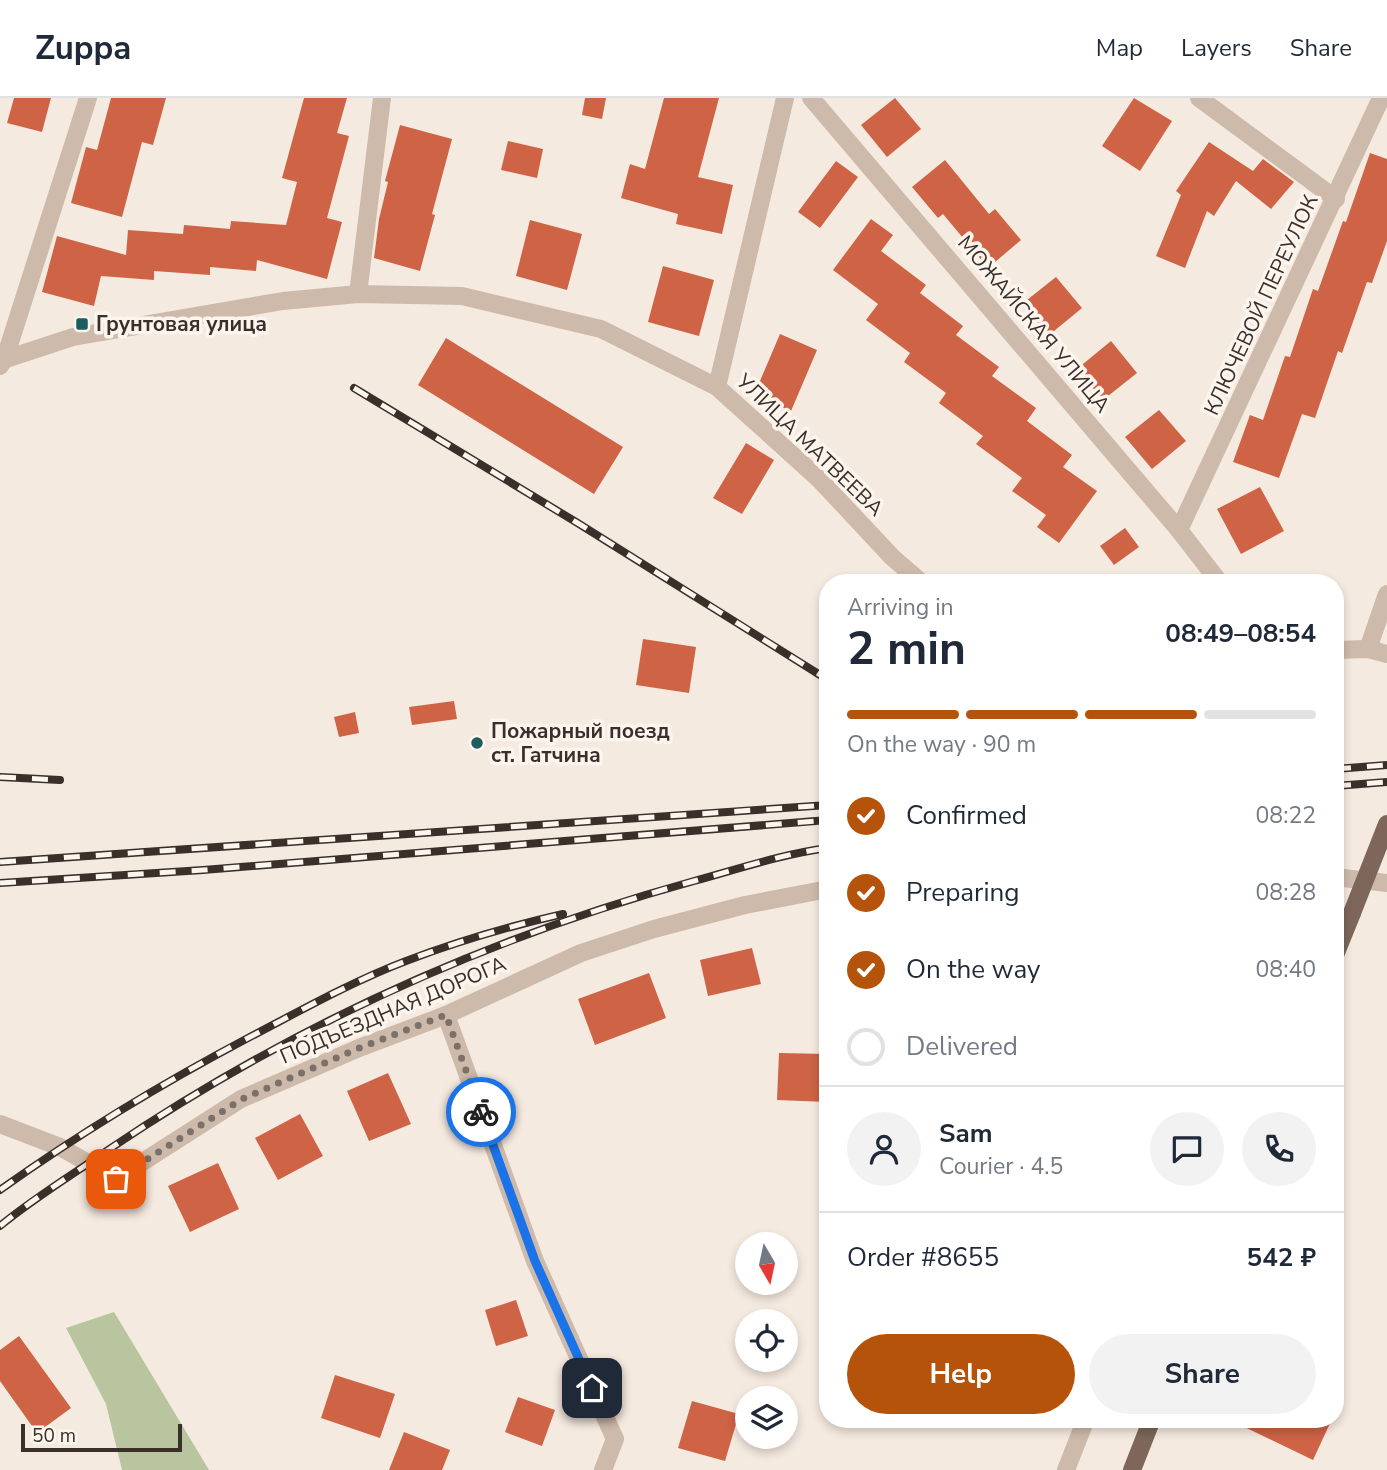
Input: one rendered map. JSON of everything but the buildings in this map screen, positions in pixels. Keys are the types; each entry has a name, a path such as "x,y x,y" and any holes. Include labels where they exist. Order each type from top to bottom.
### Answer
{"main road":[{"path":"1344,933 1387,824"},
{"path":"1132,1470 1148,1428"}],"street":[{"path":"2,361 88,98"},
{"path":"358,295 383,98"},
{"path":"716,387 785,98"},
{"name":"МОЖАЙСКАЯ УЛИЦА","path":"811,98 1179,530 1213,574"},
{"path":"1199,98 1336,199"},
{"name":"КЛЮЧЕВОЙ ПЕРЕУЛОК","path":"1179,530 1381,98"},
{"name":"УЛИЦА МАТВЕЕВА","path":"2,361 72,337 283,301 358,295 461,296 601,330 716,387 819,479 892,557 912,574"},
{"path":"1368,649 1387,594"},
{"path":"1344,650 1368,649 1387,654"},
{"path":"1344,878 1387,883"},
{"name":"ПОДЪЕЗДНАЯ ДОРОГА","path":"0,1124 60,1147 116,1179 242,1099 359,1048 446,1015 581,953 654,929 745,905 819,891"},
{"path":"446,1015 535,1261 615,1439 603,1470"},
{"path":"1066,1470 1082,1428"}],"green space":[{"path":"114,1312 209,1470 122,1470 106,1404 66,1328"}],"railway":[{"path":"354,388 576,522 819,674"},
{"path":"1344,768 1387,765"},
{"path":"0,777 60,780"},
{"path":"1344,785 1387,782"},
{"path":"0,862 819,806"},
{"path":"0,883 203,870 819,821"},
{"path":"0,1226 53,1187 176,1106 317,1027 390,992 464,959 616,904 760,862 819,850"},
{"path":"0,1190 152,1091 346,987 444,947 563,914"}],"way so far":[{"path":"116,1179 242,1099 359,1048 446,1015 481,1112"}],"place":[{"name":"Грунтовая улица","path":"82,324"},
{"name":"Пожарный поезд ст. Гатчина","path":"477,743"}],"route":[{"path":"481,1112 535,1261 592,1388"}]}
